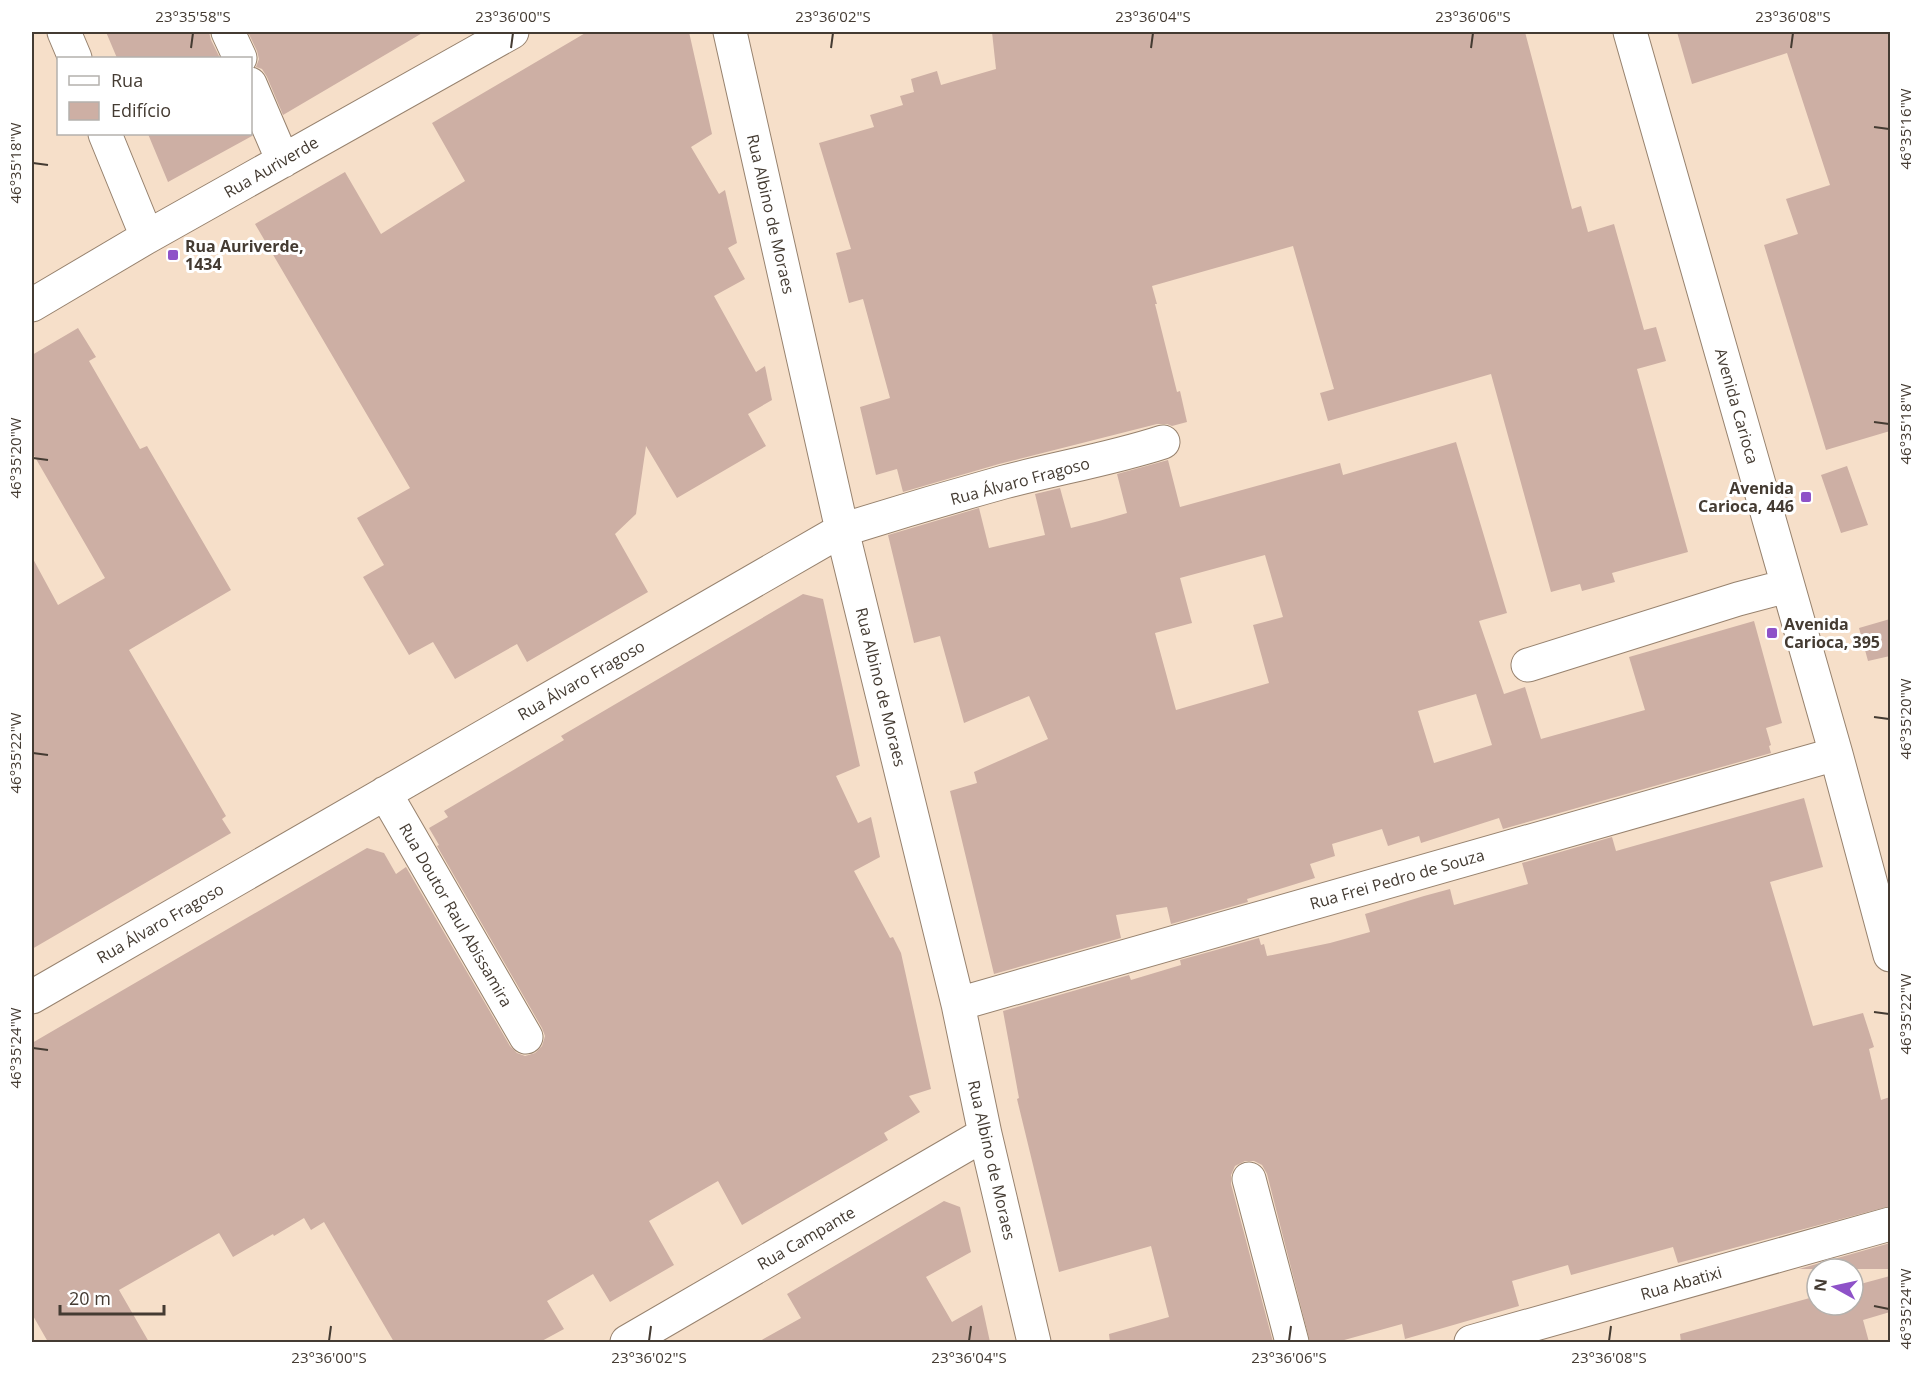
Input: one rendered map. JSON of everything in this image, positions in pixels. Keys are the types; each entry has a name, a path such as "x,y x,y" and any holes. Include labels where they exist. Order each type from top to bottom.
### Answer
{"street":[{"path":"64,32 75,57"},
{"path":"228,32 240,57"},
{"name":"Rua Auriverde","path":"32,305 283,160 479,40 512,32"},
{"name":"Rua Albino de Moraes","path":"730,32 842,530 958,1004 985,1134 1034,1342"},
{"name":"Avenida Carioca","path":"1630,32 1836,754 1890,955"},
{"path":"252,89 283,160"},
{"path":"105,135 147,237"},
{"name":"Rua Álvaro Fragoso","path":"32,997 842,530 1005,482 1134,452 1163,442"},
{"path":"1528,664 1738,598 1788,586"},
{"name":"Rua Frei Pedro de Souza","path":"958,1004 1836,754"},
{"name":"Rua Doutor Raul Abissamira","path":"385,793 526,1037"},
{"name":"Rua Campante","path":"627,1342 985,1134"},
{"path":"1249,1179 1292,1342"},
{"name":"Rua Abatixi","path":"1471,1342 1890,1224"}],"building":[{"path":"106,32 209,32 220,57 117,57"},
{"path":"248,32 424,32 283,115 267,77 262,69 256,67 259,59"},
{"path":"587,32 689,32 712,134 691,147 719,194 725,190 737,243 728,248 745,279 714,296 756,372 765,366 772,400 748,414 766,446 677,498 646,446 636,514 615,534 648,592 527,662 517,644 455,679 433,642 409,655 363,577 384,565 357,518 410,488 255,224 345,172 381,234 465,181 432,123"},
{"path":"992,32 1525,32 1572,209 1581,206 1588,232 1614,224 1644,330 1656,327 1666,361 1637,369 1688,552 1612,573 1615,582 1582,591 1580,584 1551,592 1491,374 1328,421 1320,393 1334,389 1293,246 1152,286 1177,392 1180,391 1187,422 1172,426 1157,424 999,464 903,492 897,469 876,475 860,407 890,398 863,299 849,303 836,253 851,249 819,143 874,127 870,115 903,105 900,96 914,92 911,79 937,71 941,85 996,69"},
{"path":"1677,32 1890,32 1890,431 1826,450 1764,245 1798,234 1786,199 1830,185 1787,53 1692,84"},
{"path":"148,135 252,136 168,182"},
{"path":"78,328 96,357 89,361 140,449 147,446 231,590 129,650 226,816 222,819 231,833 32,949 32,557 58,605 105,578 32,452 32,355"},
{"path":"1456,442 1507,613 1479,621 1504,694 1525,687 1541,739 1645,710 1629,657 1754,621 1782,723 1766,728 1771,753 1503,829 1499,818 1421,843 1419,836 1388,846 1382,829 1332,844 1335,856 1310,864 1315,878 1247,899 1248,902 1171,924 1167,907 1116,915 1121,938 994,974 950,791 977,783 974,772 1048,739 1029,696 964,723 940,636 914,643 888,535 979,508 989,548 1045,535 1035,494 1060,488 1071,528 1099,521 1127,513 1117,474 1168,460 1180,507 1340,463 1343,475","holes":["1265,555 1283,617 1253,625 1269,683 1176,710 1155,633 1192,623 1180,578","1476,694 1492,745 1434,763 1418,711"]},
{"path":"1847,466 1868,525 1841,533 1821,475"},
{"path":"803,594 823,599 860,766 836,776 858,823 871,817 880,857 854,871 890,938 893,937 901,953 931,1089 909,1096 920,1112 884,1133 888,1140 742,1225 718,1181 649,1221 674,1265 610,1302 593,1274 547,1301 564,1329 540,1342 394,1342 324,1222 311,1230 304,1218 233,1257 219,1233 119,1290 149,1342 48,1342 32,1314 32,1043 367,848 384,853 396,874 406,867 510,1046 517,1053 525,1056 535,1053 542,1046 545,1036 542,1028 437,846 439,845 429,828 448,817 444,811 564,740 561,736"},
{"path":"1890,619 1890,656 1868,661 1859,628"},
{"path":"1804,798 1823,867 1770,882 1813,1026 1863,1013 1874,1047 1869,1049 1881,1100 1890,1097 1890,1206 1678,1263 1673,1247 1571,1275 1568,1265 1512,1281 1519,1306 1405,1339 1402,1324 1337,1342 1310,1342 1267,1174 1262,1165 1254,1161 1245,1161 1235,1166 1231,1175 1231,1184 1273,1342 1110,1342 1109,1334 1169,1317 1151,1246 1059,1272 1017,1099 1019,1098 1003,1011 1129,975 1131,980 1181,965 1180,960 1259,938 1261,945 1264,944 1267,956 1330,943 1370,932 1365,914 1424,896 1450,889 1454,905 1528,884 1522,863 1612,837 1616,851"},
{"path":"944,1201 960,1207 971,1252 926,1277 952,1322 982,1305 990,1342 758,1342 801,1318 787,1294"},
{"path":"1890,1243 1890,1269 1865,1269 1865,1257 1841,1257"},
{"path":"1890,1276 1890,1312 1863,1320 1869,1342 1681,1342 1680,1334 1805,1299 1805,1317 1865,1317 1865,1283"}],"place":[{"name":"Rua Auriverde, 1434","path":"173,255"},
{"name":"Avenida Carioca, 446","path":"1806,497"},
{"name":"Avenida Carioca, 395","path":"1772,633"}]}
